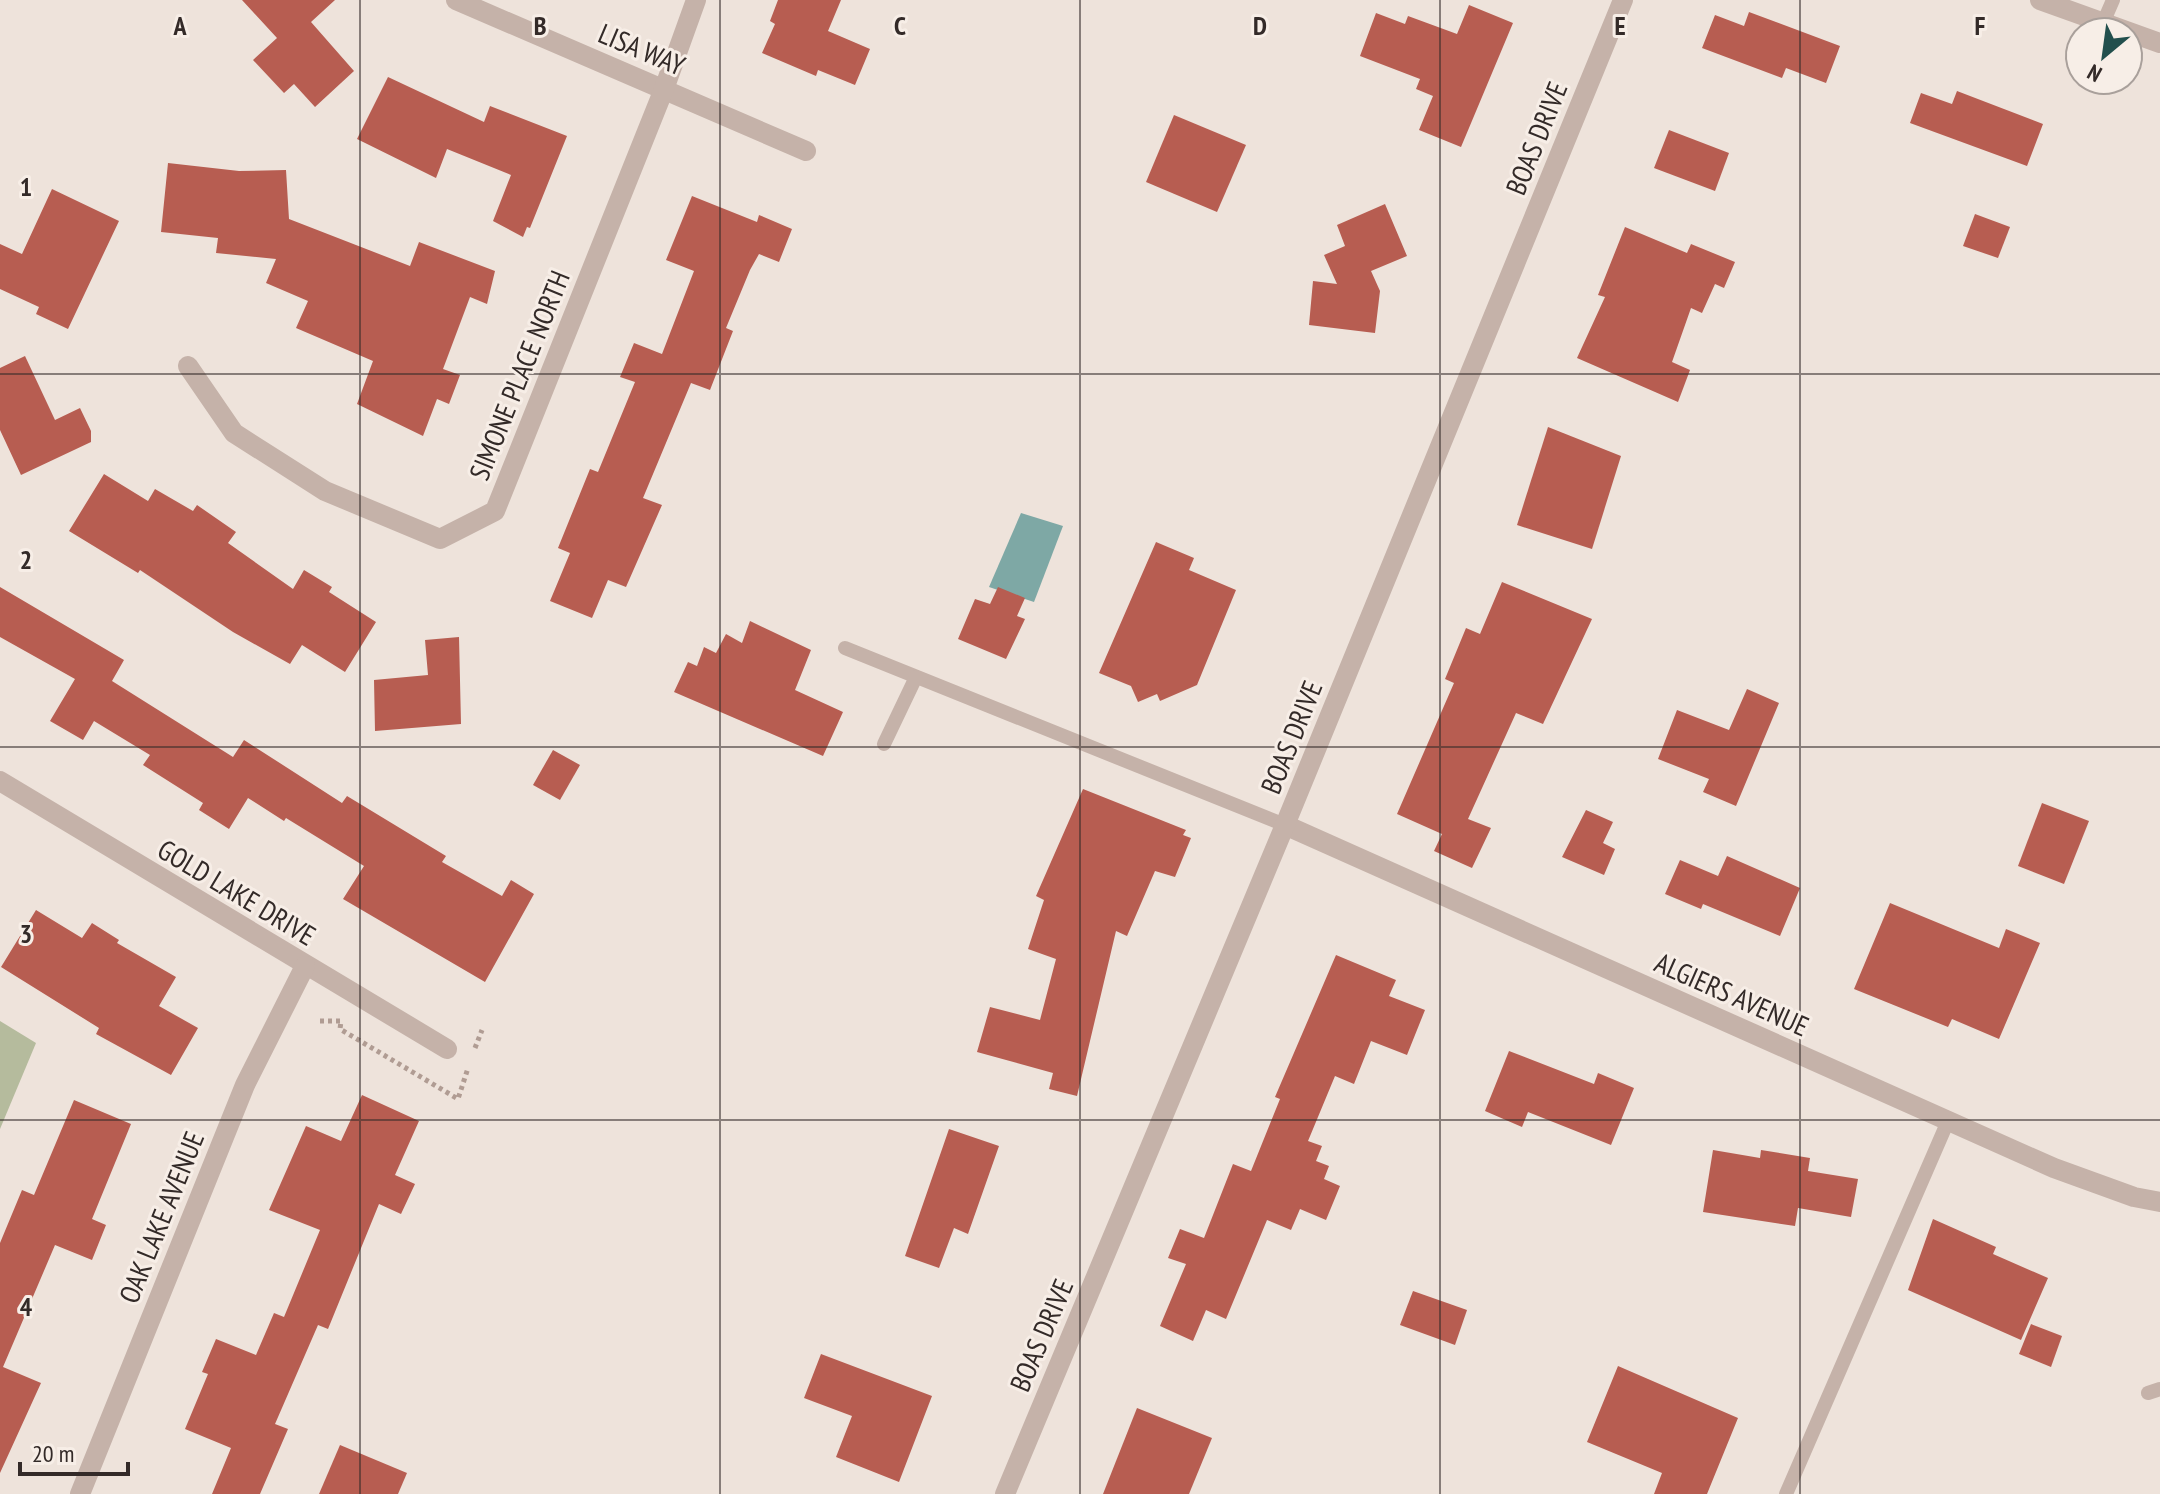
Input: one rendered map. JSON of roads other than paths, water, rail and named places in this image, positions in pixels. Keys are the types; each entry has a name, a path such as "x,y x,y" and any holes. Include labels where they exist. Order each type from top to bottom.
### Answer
{"street":[{"name":"LISA WAY","path":"456,0 806,151"},
{"name":"SIMONE PLACE NORTH","path":"188,366 234,433 325,491 440,539 495,511 664,89 696,0"},
{"name":"BOAS DRIVE","path":"1005,1494 1285,825 1623,0"},
{"path":"2040,0 2084,16"},
{"name":"GOLD LAKE DRIVE","path":"0,781 447,1049"},
{"name":"ALGIERS AVENUE","path":"1285,825 2054,1168 2134,1197 2160,1202"},
{"name":"OAK LAKE AVENUE","path":"80,1494 245,1085 305,966"}],"lane":[{"path":"845,648 1285,825"},
{"path":"884,744 916,677"},
{"path":"1786,1494 1948,1121"}],"water":[{"path":"1021,513 1063,526 1034,602 989,587"}]}
